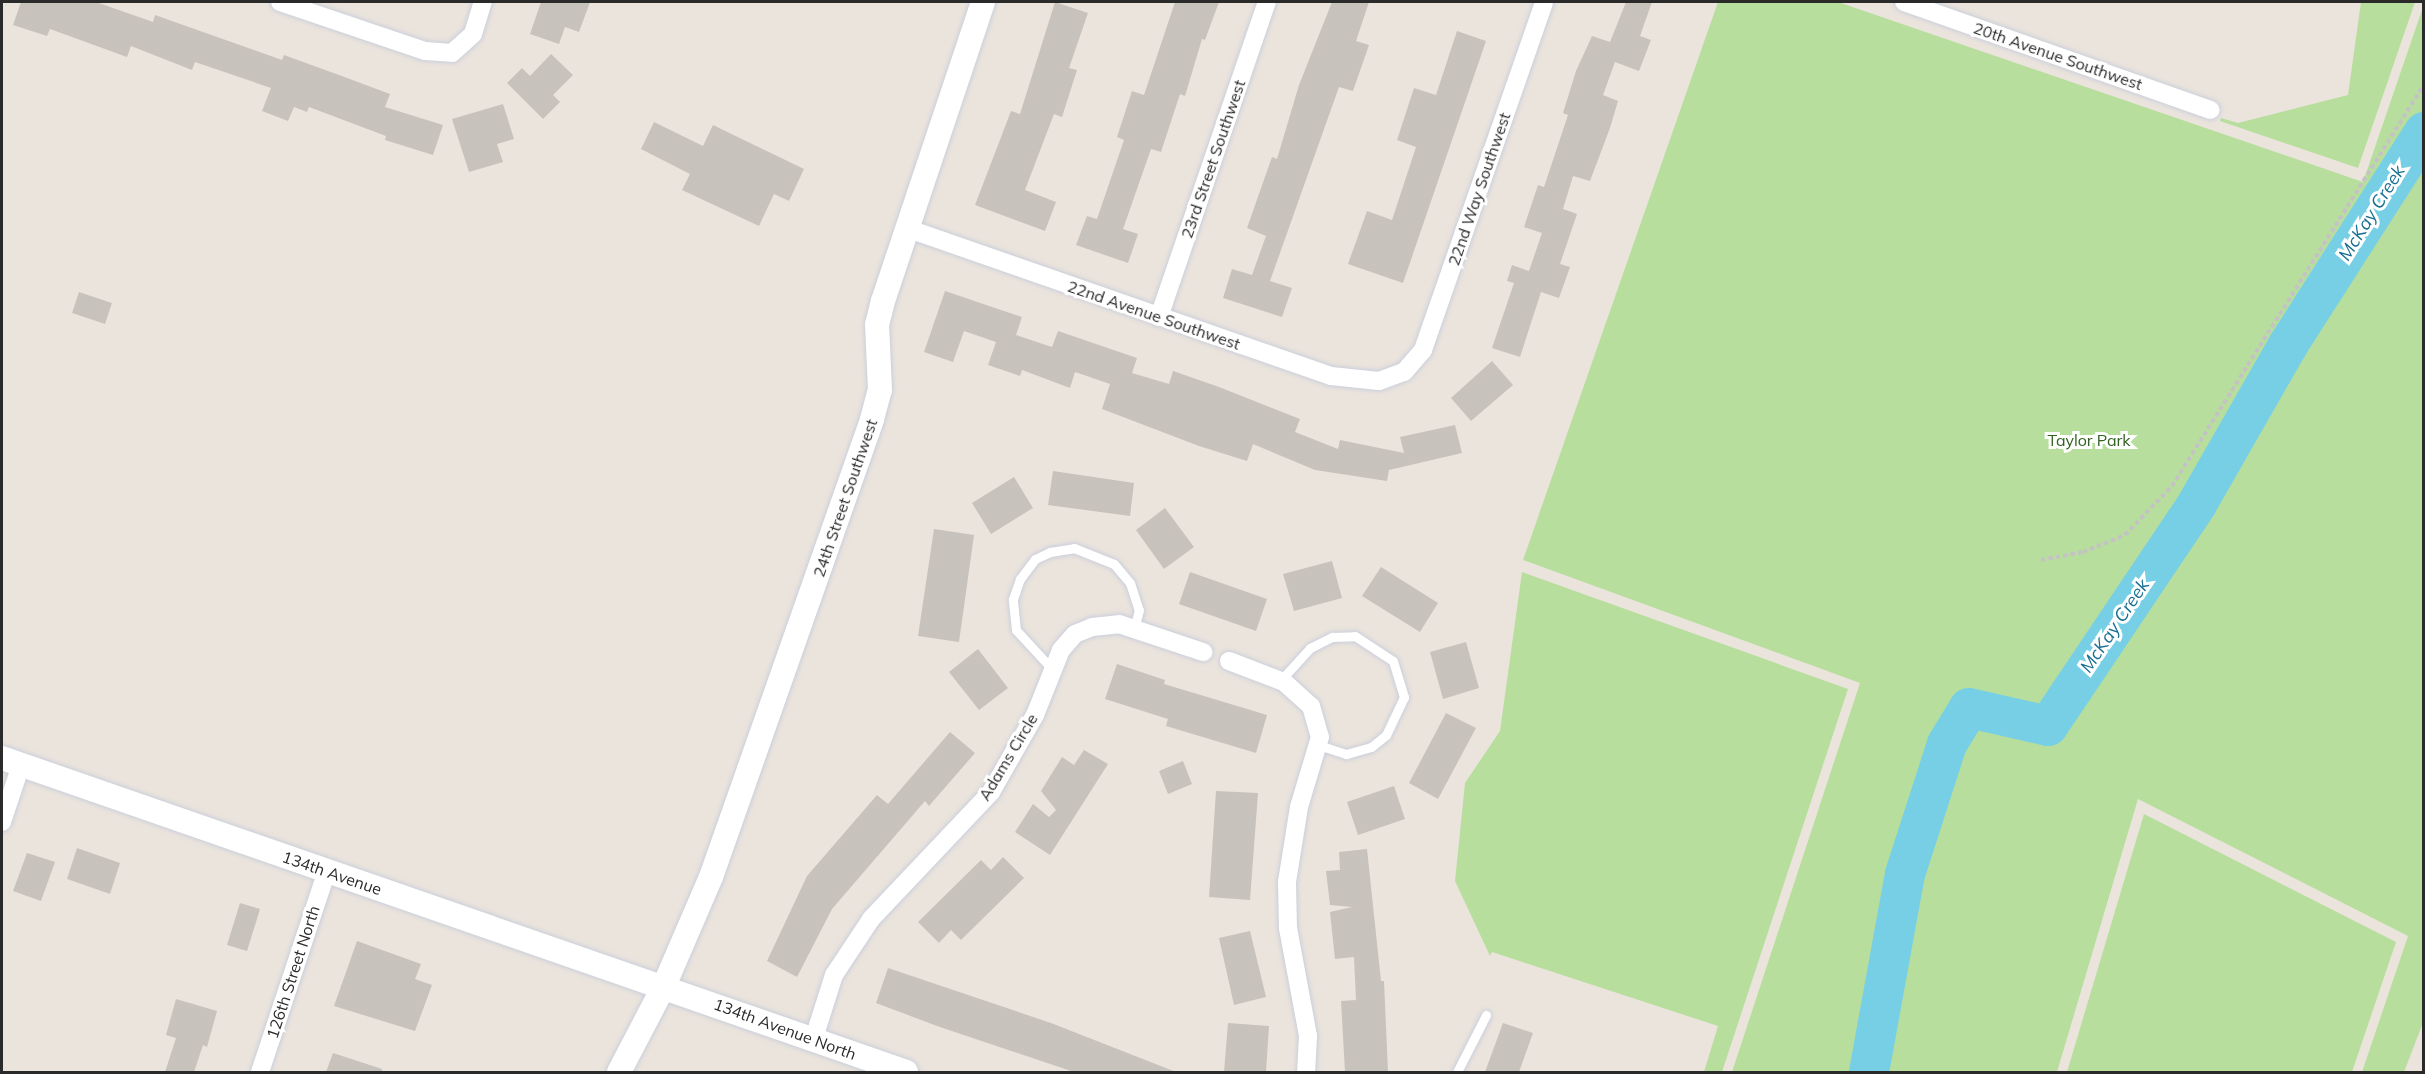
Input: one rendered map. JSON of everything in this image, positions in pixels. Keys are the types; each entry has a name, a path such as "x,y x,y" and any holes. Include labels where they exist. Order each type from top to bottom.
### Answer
{"street":[{"path":"280,2 425,51 452,53 472,34 483,2"},
{"name":"24th Street Southwest","path":"619,1072 664,986 711,877 872,419 880,390 877,325 906,228 983,2"},
{"name":"23rd Street Southwest","path":"1159,317 1268,2"},
{"name":"22nd Way Southwest","path":"1404,372 1423,350 1544,2"},
{"name":"20th Avenue Southwest","path":"1904,2 2211,110"},
{"name":"22nd Avenue Southwest","path":"906,228 1159,317 1352,381 1379,381 1404,372"},
{"name":"Adams Circle","path":"814,1038 834,975 864,928 912,871 991,792 1035,715 1052,669 1075,634 1092,627 1119,624 1203,652"},
{"path":"1229,661 1280,681 1311,706 1320,737 1299,807 1287,882 1288,928 1308,1036 1306,1072"},
{"path":"2,822 11,761"},
{"name":"134th Avenue","path":"11,761 664,986"},
{"name":"126th Street North","path":"260,1072 327,871"},
{"name":"134th Avenue North","path":"664,986 906,1072"}],"lane":[{"path":"1052,669 1016,630 1013,599 1020,579 1035,559 1074,548 1114,564 1130,583 1139,610 1134,629"},
{"path":"1280,681 1310,648 1332,637 1355,636 1393,661 1404,698 1386,735 1371,747 1347,754 1318,745"},
{"path":"1457,1072 1486,1015"}],"path":[{"path":"2041,560 2083,552 2125,535 2172,486 2424,85"}],"green space":[{"name":"Taylor Park","path":"1718,2 1838,2 2363,182 2423,7 2424,1020 2404,1072 2362,1072 2408,936 2138,799 2057,1072 1732,1072 1860,683 1523,560"},
{"path":"2361,2 2415,2 2358,168 2220,121 2221,118 2238,123 2348,95"},
{"path":"1522,572 1848,689 1722,1072 1704,1072 1718,1026 1492,952 1490,956 1455,881 1465,783 1500,731"},
{"path":"2144,814 2396,942 2352,1072 2067,1072"}],"building":[{"path":"21,2 96,2 153,22 155,15 282,60 284,55 390,94 385,107 443,125 433,155 385,140 386,136 309,107 307,112 294,107 288,121 262,111 271,88 195,62 192,70 131,46 127,57 50,29 47,36 13,25"},
{"path":"541,2 590,2 579,32 565,27 559,44 530,34"},
{"path":"1055,2 1088,13 1069,68 1077,70 1062,117 1054,114 1025,190 1056,202 1045,231 975,205 1011,111 1020,114"},
{"path":"1175,2 1219,2 1205,40 1202,39 1185,96 1180,94 1161,152 1151,149 1123,229 1138,234 1128,263 1076,245 1087,216 1097,219 1124,140 1117,137 1132,91 1144,95"},
{"path":"1332,2 1369,2 1356,41 1369,45 1353,91 1339,87 1270,281 1292,288 1282,317 1223,298 1232,269 1252,275 1266,236 1247,228 1272,157 1277,159 1299,85"},
{"path":"1626,2 1652,2 1640,36 1651,40 1639,71 1615,62 1603,95 1618,101 1610,128 1590,181 1573,176 1563,209 1577,214 1560,264 1570,267 1559,298 1541,292 1520,357 1492,348 1514,283 1507,281 1512,265 1529,271 1542,233 1524,227 1538,185 1544,187 1568,115 1563,113 1576,71 1592,36 1610,42"},
{"path":"1457,31 1486,41 1403,283 1348,264 1367,211 1392,220 1416,147 1397,140 1414,88 1436,95"},
{"path":"551,54 573,75 553,95 560,102 543,119 507,83 522,68 530,76"},
{"path":"503,104 514,139 497,144 503,162 469,172 452,119"},
{"path":"654,122 703,146 713,125 804,169 789,201 774,194 759,226 682,190 690,174 641,149"},
{"path":"945,291 1022,317 1016,335 1052,347 1058,331 1137,358 1132,373 1169,384 1173,371 1219,387 1300,419 1295,432 1338,449 1340,440 1404,453 1400,437 1455,425 1462,453 1389,470 1387,481 1315,470 1253,444 1247,461 1199,446 1102,409 1110,384 1075,372 1070,388 1022,370 1020,376 988,365 996,342 964,331 953,362 924,352"},
{"path":"79,292 112,303 105,324 72,313"},
{"path":"1492,361 1513,385 1471,421 1451,398"},
{"path":"1053,471 1134,483 1130,516 1048,505"},
{"path":"1014,477 1033,508 991,534 972,503"},
{"path":"1165,508 1194,547 1164,569 1136,530"},
{"path":"934,529 974,535 959,642 918,636"},
{"path":"1332,561 1342,598 1294,611 1283,574"},
{"path":"1381,567 1438,603 1420,632 1362,596"},
{"path":"1190,572 1267,599 1256,631 1179,604"},
{"path":"1466,642 1479,688 1443,699 1430,652"},
{"path":"978,649 1008,688 979,710 949,672"},
{"path":"1117,664 1165,680 1164,684 1267,715 1256,753 1166,726 1168,719 1105,699"},
{"path":"1446,713 1476,728 1438,799 1409,783"},
{"path":"950,732 975,753 929,806 925,801 832,909 797,977 767,961 807,876 877,795 888,804"},
{"path":"1084,750 1108,764 1050,855 1015,832 1033,804 1049,817 1056,810 1041,791 1062,757 1074,765"},
{"path":"1183,761 1192,784 1168,794 1159,771"},
{"path":"1394,786 1405,819 1358,835 1347,802"},
{"path":"1216,791 1258,793 1250,900 1209,897"},
{"path":"77,848 120,863 110,894 67,879"},
{"path":"1367,849 1381,981 1384,981 1388,1072 1345,1072 1341,1001 1356,1000 1354,957 1335,959 1330,912 1352,907 1330,905 1326,871 1340,870 1339,852"},
{"path":"27,853 55,862 41,901 13,891"},
{"path":"1003,857 1024,878 961,940 951,930 939,943 918,922 981,860 991,870"},
{"path":"240,903 260,909 247,951 227,945"},
{"path":"1250,931 1266,997 1234,1005 1219,938"},
{"path":"357,941 421,964 415,979 432,985 415,1031 334,1006"},
{"path":"888,968 1051,1023 1176,1072 1074,1072 937,1026 876,1003"},
{"path":"176,999 217,1011 207,1047 203,1045 194,1072 165,1072 176,1038 166,1035"},
{"path":"1228,1023 1269,1026 1266,1072 1224,1072"},
{"path":"1503,1023 1533,1033 1519,1072 1485,1072"},
{"path":"333,1053 382,1069 382,1072 326,1072"}],"waterway":[{"name":"McKay Creek","path":"1869,1072 1905,874 1947,744 1969,708 2048,726 2197,504 2288,345 2424,132"}]}
